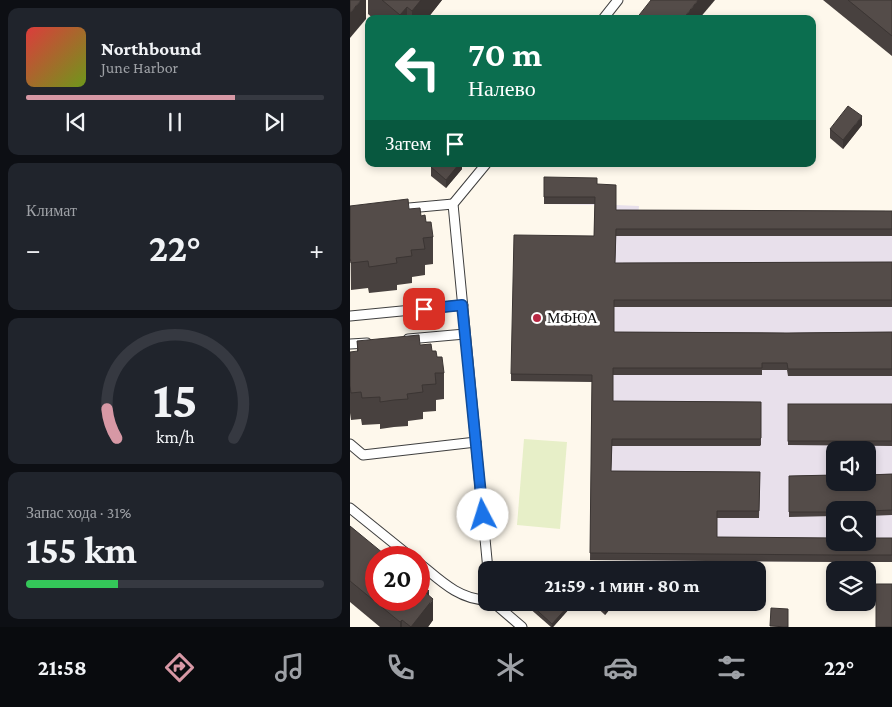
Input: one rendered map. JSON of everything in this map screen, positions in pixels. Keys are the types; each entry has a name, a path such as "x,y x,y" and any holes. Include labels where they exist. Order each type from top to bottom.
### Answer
{"lane":[{"path":"606,15 618,0"},
{"path":"484,167 453,204 487,561"},
{"path":"387,210 453,204"},
{"path":"350,316 462,305"},
{"path":"398,340 465,334"},
{"path":"350,344 379,342"},
{"path":"350,444 364,455 476,442"},
{"path":"350,508 397,546"},
{"path":"430,572 459,594 467,598 478,599"},
{"path":"503,611 522,627"}],"shaded area":[{"path":"544,184 616,192 616,205 639,206 638,217 892,218 892,562 590,560 595,205 544,204"}],"green space":[{"path":"524,439 567,442 560,529 517,525"}],"building":[{"path":"350,0 361,0 350,13"},
{"path":"382,0 421,0 412,11 407,7 400,15"},
{"path":"651,0 698,0 686,15 639,15"},
{"path":"848,0 892,0 892,36"},
{"path":"848,106 862,116 843,140 830,129"},
{"path":"431,167 457,167 446,180"},
{"path":"544,177 597,178 597,184 616,185 616,210 892,211 892,229 616,229 615,263 892,262 892,300 614,300 614,332 892,332 892,369 788,369 787,363 762,363 762,368 613,368 613,401 761,402 761,438 612,439 611,471 760,472 759,511 717,511 717,537 826,538 826,551 876,551 876,538 892,538 892,555 590,553 592,375 511,374 514,235 594,236 595,197 544,197"},
{"path":"408,199 409,209 420,208 421,216 425,215 426,222 431,222 433,237 423,238 425,249 411,250 412,256 396,258 397,263 369,267 368,261 351,263 350,206"},
{"path":"419,335 420,345 431,344 432,351 436,351 437,357 442,357 444,373 435,373 436,384 422,385 423,392 407,394 408,399 380,402 380,397 362,398 361,392 351,393 350,352 358,351 357,341"},
{"path":"788,404 892,404 892,441 788,441"},
{"path":"892,474 892,510 876,511 876,501 826,501 826,512 789,512 789,476 826,475 826,491 876,491 876,475"},
{"path":"350,526 374,546 365,546 365,593 350,581"},
{"path":"876,584 892,584 892,627 876,627"},
{"path":"771,608 788,609 788,627 770,626"},
{"path":"387,611 424,611 411,627 402,620 400,622"},
{"path":"538,611 564,611 552,624"}],"place":[{"name":"МФЮА","path":"537,318"}],"route":[{"path":"424,309 462,305 483,515"}]}
